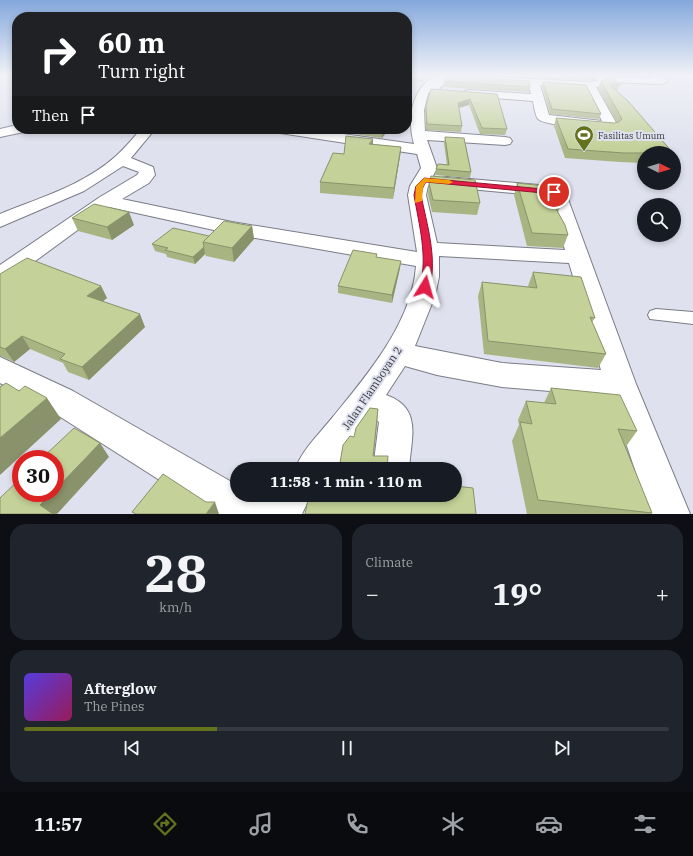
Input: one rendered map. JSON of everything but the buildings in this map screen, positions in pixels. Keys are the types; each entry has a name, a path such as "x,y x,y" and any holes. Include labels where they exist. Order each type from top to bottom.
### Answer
{"street":[{"name":"Jalan Flamboyan 2","path":"318,462 362,405 398,353 423,296 427,277 428,255 418,200 419,186 424,180 429,168 421,142 427,105 426,100"},
{"path":"539,100 543,117 551,121 611,125 598,100"},
{"path":"0,133 12,130"},
{"path":"0,221 79,186 121,160 144,134"},
{"path":"334,134 421,142 504,141"},
{"path":"4,268 147,175 147,170 144,168 121,160"},
{"path":"424,180 554,192 560,195 578,257 621,384 670,514"},
{"path":"106,201 232,228 428,255 578,257"},
{"path":"398,353 437,363 502,375 621,384"},
{"path":"0,369 62,401 250,514"},
{"path":"362,405 377,405 386,408 392,412 396,419 392,462"},
{"path":"278,514 287,502"},
{"path":"387,514 388,502"}],"lane":[{"path":"656,315 693,318"}],"slow traffic":[{"path":"418,201 419,186 424,180 449,182"}],"place":[{"name":"Fasilitas Umum","path":"584,152"}],"route":[{"path":"425,287 427,277 428,249 418,200 419,186 424,180 554,192"}]}
